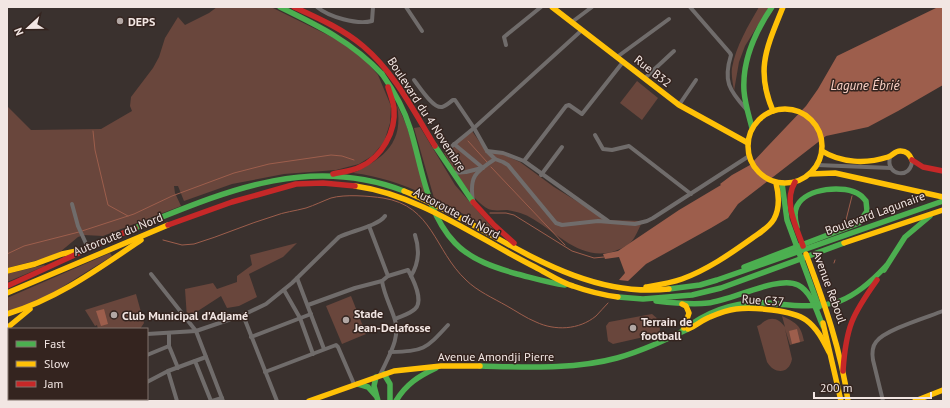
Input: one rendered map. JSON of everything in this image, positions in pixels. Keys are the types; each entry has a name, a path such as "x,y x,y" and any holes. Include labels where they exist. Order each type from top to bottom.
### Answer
{"main road":[{"name":"Boulevard du 4 Novembre","path":"280,7 344,40 367,58 382,74"},
{"name":"Boulevard du 4 Novembre","path":"294,7 331,24 360,43 379,61 397,84 473,202 494,225 523,252"},
{"name":"Rue B32","path":"552,7 679,104 748,143"},
{"path":"752,128 746,110 744,91 747,60 757,30 772,7"},
{"path":"773,111 765,91 763,67 771,35 783,7"},
{"path":"325,175 349,171 360,167 374,157 386,144 392,126 394,111 382,74"},
{"path":"382,74 392,87 405,113 411,129 427,188 437,216 446,232 462,249 482,262 556,284 572,286"},
{"path":"777,182 795,182 810,174 817,165 822,148 820,135 815,125 808,117 797,111 783,109 773,111 763,116 752,128 748,143 750,158 760,174 777,182 784,190 784,212 817,300 841,401"},
{"path":"822,148 833,158 850,161 890,157 895,152 902,150 909,154 917,166 929,170 943,171"},
{"path":"810,174 835,173 943,197"},
{"name":"Autoroute du Nord","path":"7,286 150,222 247,187 288,178 325,175 374,181 405,190 442,207 553,267 576,278 602,285 632,290 651,291 691,287 780,259"},
{"path":"632,290 665,284 696,273 721,260 768,227 774,220 778,208 779,194 777,182"},
{"name":"Avenue Reboul","path":"795,182 792,185 790,194 792,217 835,334 848,401"},
{"name":"Autoroute du Nord","path":"7,293 158,229 232,202 296,184 323,183 347,185 387,193 418,204 513,256 572,286 616,297 643,299 678,297 706,292 782,266"},
{"path":"717,280 778,253 859,224 865,217 868,210 867,202 861,195 848,190 827,190 812,194 802,200 798,206 795,215 796,228"},
{"name":"Boulevard Lagunaire","path":"780,259 943,201"},
{"name":"Boulevard Lagunaire","path":"782,266 943,210"},
{"path":"843,371 846,340 852,318 858,307 905,237 918,225 935,213"},
{"path":"7,314 35,305 64,290 158,229"},
{"path":"7,271 35,264 67,253 87,249"},
{"path":"682,331 700,317 721,308 745,303 814,306 840,300 861,290 886,266"},
{"path":"643,299 682,304 710,303 778,283 791,283 798,285 808,294 824,326"},
{"path":"682,304 688,308 689,313 687,322 682,331"},
{"path":"7,328 35,305"},
{"name":"Rue C37","path":"682,331 710,317 735,309 780,311 795,314 805,319 818,333 829,352"},
{"name":"Avenue Amondji Pierre","path":"309,401 394,371 441,366 576,366 601,362 631,354 682,331"},
{"path":"396,401 401,391 414,379 441,366"},
{"path":"377,398 373,387 380,376 390,382 390,401"},
{"path":"354,384 368,387 377,398"},
{"path":"915,401 943,390"}],"street":[{"path":"317,7 340,18 365,22 373,19 373,7"},
{"path":"406,7 422,31"},
{"path":"506,45 504,37 541,7"},
{"path":"572,22 592,7"},
{"path":"690,7 730,53 727,69 729,84 732,92 746,110"},
{"path":"617,57 669,19"},
{"path":"483,168 453,145 474,128 582,30"},
{"path":"645,78 674,51"},
{"path":"524,161 566,106 569,105 582,114 623,62"},
{"path":"414,80 428,98 439,107 442,107 454,99 474,128 487,152 495,159 508,165 556,223 562,225 589,222 634,224 647,221 750,158"},
{"path":"679,104 696,80"},
{"path":"595,135 600,146 607,150 630,146 691,194"},
{"path":"541,175 562,147"},
{"path":"487,152 504,152 524,161 541,175 609,222"},
{"path":"890,157 889,161 891,168 896,172 903,174 911,168 912,160"},
{"path":"473,202 471,188 472,181 483,168 495,159"},
{"path":"817,165 891,168"},
{"path":"453,173 483,168"},
{"path":"72,204 78,226 87,249"},
{"path":"148,334 196,332 242,315 266,304 284,290 339,237 348,232 369,226 384,219 386,216"},
{"path":"369,226 388,276"},
{"path":"411,276 415,270 418,252 415,236"},
{"path":"308,305 355,288 382,281 388,276 408,270 419,298 419,303 412,311 395,319"},
{"path":"151,274 196,332 223,399 212,401 195,361"},
{"path":"297,278 324,349"},
{"path":"380,376 396,337 395,319 383,289 382,281"},
{"path":"284,290 300,318 313,354"},
{"path":"882,401 872,353 873,346 876,341 889,333 943,311"},
{"path":"251,337 311,314"},
{"path":"242,315 277,401"},
{"path":"390,352 409,352 421,349 432,343 448,325"},
{"path":"169,333 169,346 178,368"},
{"path":"266,372 337,345 354,384"},
{"path":"148,355 169,346"},
{"path":"148,381 168,371 206,358"},
{"path":"168,371 177,401"}],"shaded area":[{"path":"217,7 271,7 342,42 365,60 378,75 391,106 390,123 384,142 372,156 359,164 336,170 284,174 232,184 184,201 178,186 174,186 175,193 181,206 103,236 84,235 78,237 60,252 46,258 7,268 7,106 31,130 101,129 132,111 130,106 131,97 153,68 159,57 165,38 178,17 185,25 209,13"},
{"path":"759,7 769,7 745,46 739,62 734,91 732,68 736,52"},
{"path":"637,81 658,98 642,120 620,103"},
{"path":"397,105 407,126 426,195 390,181 353,173 383,155 390,147 395,139 398,129"},
{"path":"420,127 455,185 496,232 434,198 414,128"},
{"path":"472,131 486,151 502,154 520,162 554,187 607,220 643,221 633,240 624,247 612,252 590,252 579,249 570,244 542,225 520,213 510,210 492,210 486,208 465,186 444,153"},
{"path":"297,243 283,257 249,274 257,297 239,306 227,308 221,296 187,318 185,289 213,283 217,289 237,282 237,276 252,265 250,255"},
{"path":"110,253 112,256 46,297 29,305 7,311 7,298"},
{"path":"45,266 7,282 7,274"},
{"name":"Club Municipal d'Adjamé","path":"136,294 144,323 141,328 98,328 85,310"},
{"name":"Stade Jean-Delafosse","path":"351,296 366,334 342,344 326,306"},
{"name":"Terrain de football","path":"652,314 659,320 660,330 657,334 613,344 608,341 606,326 609,322"},
{"path":"782,316 800,328 804,341 790,345 785,329 792,359 788,368 777,371 767,362 757,326 768,320 774,319 781,322 785,327"}],"water":[{"name":"Lagune Ébrié","path":"938,7 943,7 943,85 868,127 826,136 738,204 728,218 646,264 628,281 619,280 625,273 619,257 605,259 603,254 618,251 679,210 721,185 720,184 732,175 750,165 806,106 818,89 837,56"},
{"path":"104,309 108,324 101,326 96,311"},
{"path":"797,329 800,342 792,344 789,331"}],"waterway":[{"path":"93,131 95,150 108,205 128,216"},
{"path":"468,141 487,162"},
{"path":"82,231 134,214 172,196 234,173 269,164 331,155 342,156 354,160"},
{"path":"491,167 565,245"},
{"path":"163,240 182,245 194,244 282,213 306,208 331,198 343,196 383,198 400,203 413,210 431,231 455,268 470,284 532,320 551,327 567,328 589,321 608,303"},
{"path":"846,220 852,196"},
{"path":"490,213 506,213 514,215 572,251 594,258 604,257"},
{"path":"7,254 24,246 79,232"}],"traffic: fast":[{"path":"280,7 322,28 347,44 382,74"},
{"path":"752,128 744,91 745,69 747,58 755,37 772,7"},
{"path":"382,74 391,87 408,121 426,188 437,218 455,243 476,259 492,266 535,279 565,285"},
{"path":"435,146 473,202"},
{"path":"135,228 201,202 234,191 267,182 300,177 334,176 369,180 404,191"},
{"path":"782,183 787,220 819,307"},
{"path":"744,267 859,223 867,211 866,201 860,195 853,192 836,189 809,195 802,200 795,211 797,227"},
{"path":"669,289 700,285 717,280 943,201"},
{"path":"884,270 905,237 930,216"},
{"path":"618,297 643,299 692,295 721,288 844,243"},
{"path":"682,331 711,313 733,306 755,303 813,306 840,301 853,295 865,286 886,266"},
{"path":"656,301 702,304 718,301 779,283 789,283 798,285 807,293 814,303 823,326"},
{"path":"480,366 549,367 600,362 635,352 688,329"},
{"path":"396,401 413,381 436,368"},
{"path":"384,374 390,384 390,401"},
{"path":"376,377 374,386 378,401"},
{"path":"358,384 368,387 376,396"}],"traffic: slow":[{"path":"552,7 679,105 748,143"},
{"path":"773,111 765,83 765,58 772,34 783,7"},
{"path":"785,109 806,115 816,125 822,146 816,167 806,177 785,183 764,177 754,167 748,146 754,125 764,115 785,109"},
{"path":"822,151 837,158 854,161 871,161 890,156 897,151 903,151 908,154 912,160"},
{"path":"810,174 835,173 943,197"},
{"path":"646,287 678,280 700,271 727,256 764,230 772,222 776,215 778,206 776,183"},
{"path":"355,186 402,198 425,208 448,219 558,280 584,290 618,297"},
{"path":"404,191 436,205 532,257 565,272 598,283 633,289 669,289"},
{"path":"844,243 943,210"},
{"path":"7,293 168,225"},
{"path":"7,314 25,308 60,292 141,240"},
{"path":"7,271 35,264 62,254 77,251"},
{"path":"806,254 836,345 848,401"},
{"path":"682,304 686,306 689,313 684,328"},
{"path":"688,329 707,318 723,312 743,308 772,310 792,314 806,320 819,334 829,352"},
{"path":"7,328 30,309"},
{"path":"823,323 841,401"},
{"path":"309,401 394,371 441,366 480,366"},
{"path":"915,401 943,390"}],"traffic: jam":[{"path":"294,7 330,24 363,46 385,68 403,93 435,146"},
{"path":"333,174 354,170 368,163 386,143 393,126 394,117 394,105 388,87"},
{"path":"912,160 923,167 943,171"},
{"path":"795,182 790,198 790,206 803,246"},
{"path":"168,225 232,202 296,184 323,183 355,186"},
{"path":"473,202 494,225 514,243"},
{"path":"7,286 135,228"},
{"path":"843,371 848,332 856,313 877,280"}],"place":[{"name":"DEPS","path":"120,21"},
{"name":"Club Municipal d'Adjamé","path":"114,315"},
{"name":"Stade Jean-Delafosse","path":"346,320"},
{"name":"Terrain de football","path":"633,328"}]}
